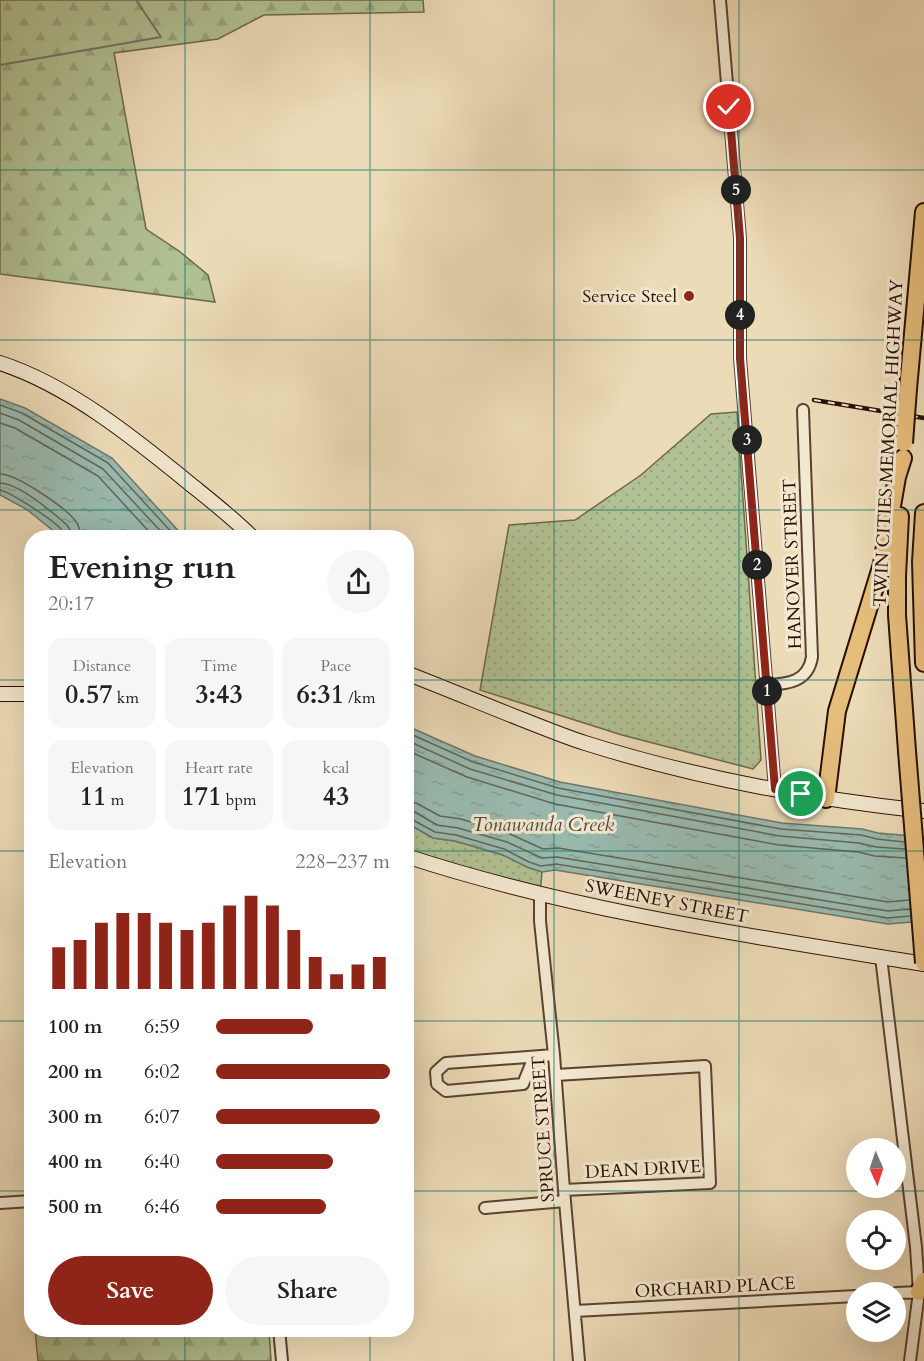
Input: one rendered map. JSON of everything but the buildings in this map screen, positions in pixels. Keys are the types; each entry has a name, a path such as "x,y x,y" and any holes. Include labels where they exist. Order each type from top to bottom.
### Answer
{"main road":[{"name":"TWIN CITIES MEMORIAL HIGHWAY","path":"924,212 908,389 897,576 897,615 924,964"},
{"path":"826,798 837,711 879,575 904,451"},
{"path":"924,513 921,562 924,663"}],"street":[{"path":"720,0 740,238 740,358 775,789"},
{"path":"0,363 55,388 115,425 244,530"},
{"name":"HANOVER STREET","path":"767,686 801,678 811,666 803,410"},
{"path":"414,676 582,742 686,770 826,798 924,812"},
{"path":"0,694 24,694"},
{"name":"SWEENEY STREET","path":"414,858 540,894 697,926 924,964"},
{"name":"SPRUCE STREET","path":"540,894 540,921 556,1075 579,1361"},
{"path":"881,957 922,1287 910,1361"},
{"path":"534,1057 523,1084 446,1091 437,1084 436,1072 446,1063 554,1055"},
{"name":"DEAN DRIVE","path":"556,1075 705,1066 710,1183 565,1195"},
{"path":"484,1208 565,1195"},
{"path":"0,1203 24,1202"},
{"path":"906,1291 922,1287"},
{"name":"ORCHARD PLACE","path":"575,1311 846,1297"},
{"path":"280,1337 282,1361"}],"green space":[{"path":"0,0 423,0 424,12 264,15 218,39 114,53 146,229 179,251 208,275 215,302 0,274"},
{"path":"737,412 761,760 753,769 622,735 480,690 509,525 575,520 641,475 711,414"},
{"path":"414,827 433,838 455,841 503,855 542,872 540,894 414,858"},
{"path":"36,1337 270,1337 271,1361 38,1361"}],"water":[{"path":"0,399 25,408 112,458 178,530 52,530 26,509 0,495"},
{"name":"Tonawanda Creek","path":"414,729 475,756 560,782 782,823 862,829 878,833 924,837 924,921 888,924 555,870 542,872 503,855 455,841 433,838 414,827"}],"waterway":[{"path":"0,65 161,37 136,0"}],"railway":[{"path":"814,400 924,418"}],"place":[{"name":"Service Steel","path":"689,296"}],"route":[{"path":"729,107 740,238 740,358 775,789 801,794"}]}
